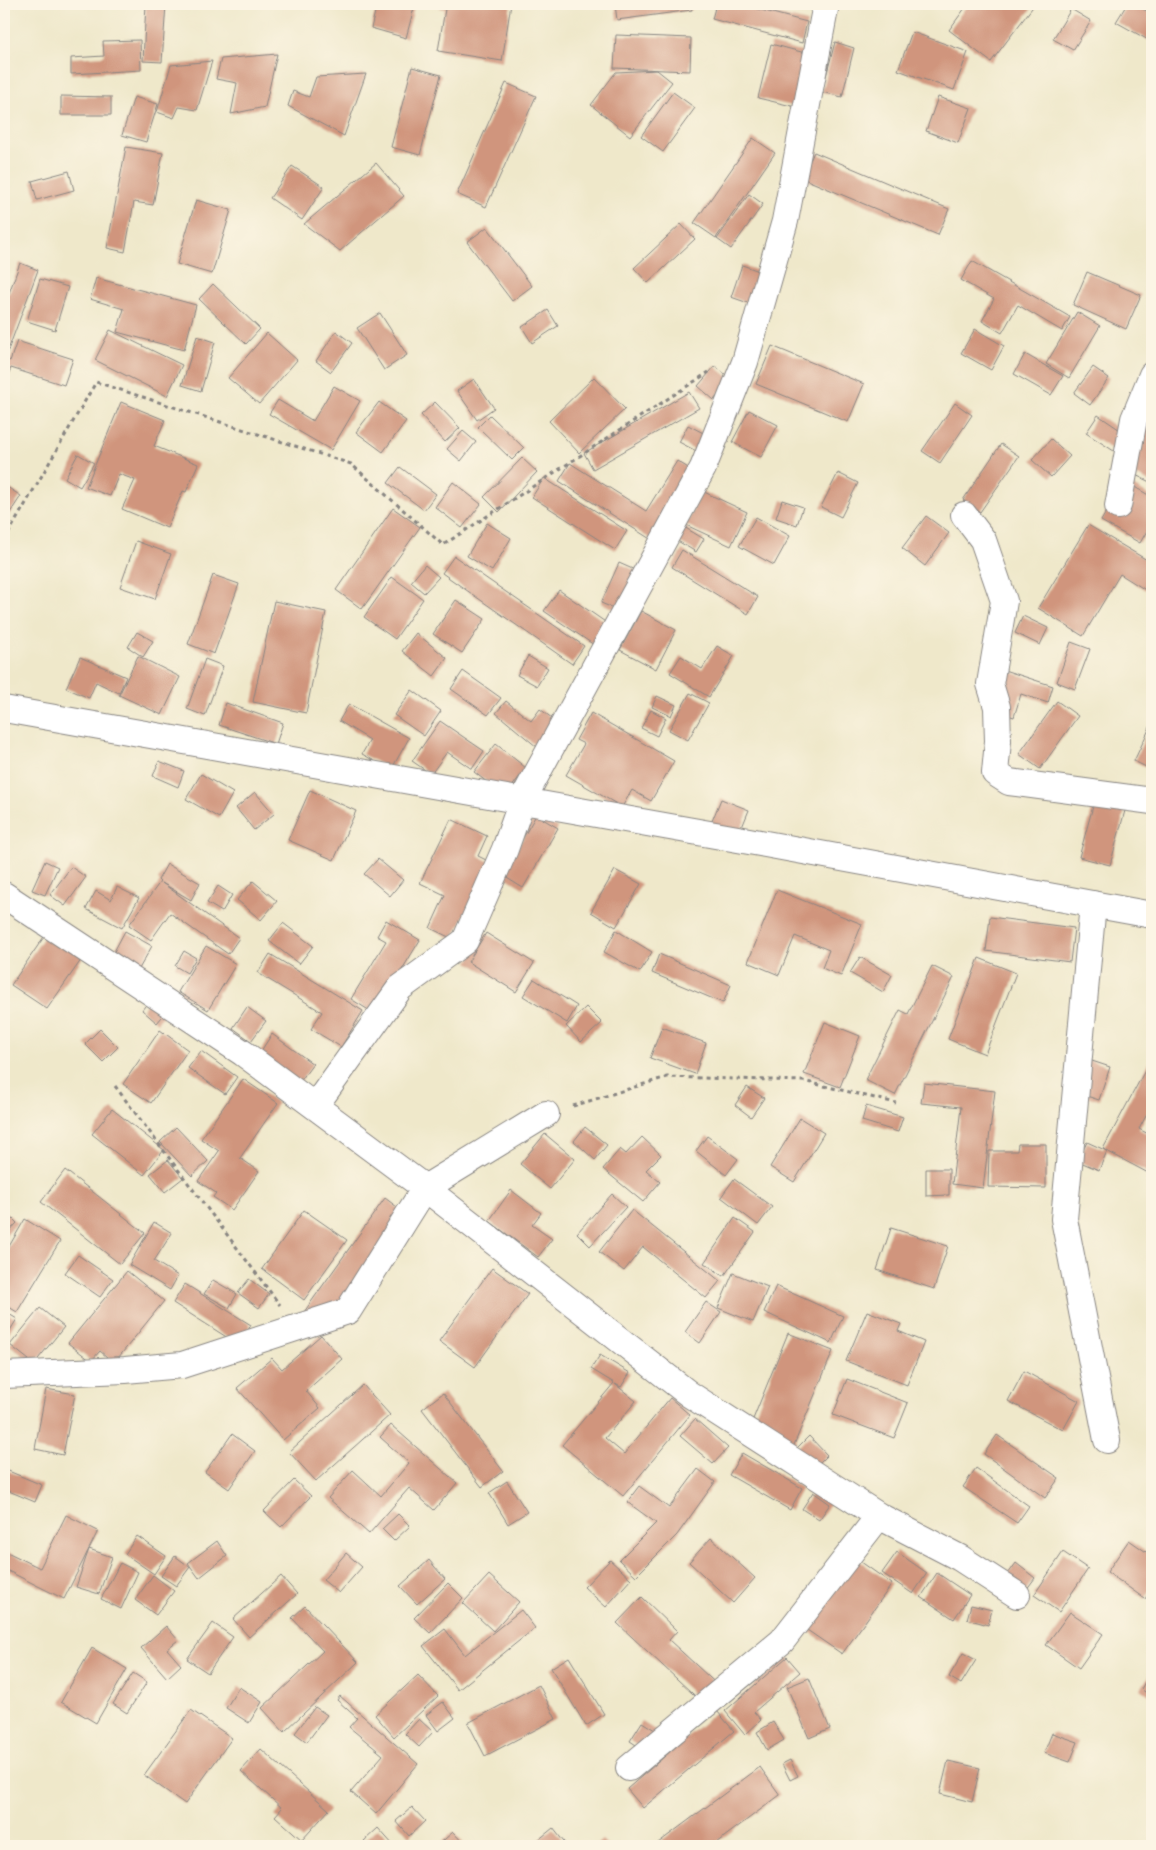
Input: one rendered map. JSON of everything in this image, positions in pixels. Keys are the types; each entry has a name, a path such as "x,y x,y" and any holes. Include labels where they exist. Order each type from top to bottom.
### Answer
{"street":[{"path":"315,1106 400,988 465,941 505,850 522,801 703,468 745,362 785,221 826,4"},
{"path":"1118,506 1134,419 1152,375"},
{"path":"964,515 983,540 1004,601 990,684 997,707 998,741 995,773 1009,782 1152,801"},
{"path":"4,709 1152,915"},
{"path":"4,895 244,1053 425,1188 688,1394 879,1516 960,1558 1017,1595"},
{"path":"1093,904 1064,1219 1107,1440"},
{"path":"4,1375 125,1370 182,1365 348,1311 425,1188 546,1114"},
{"path":"629,1768 782,1641 879,1516"}],"path":[{"path":"4,541 96,382 351,464 443,545 750,346"},
{"path":"546,1114 668,1077 804,1082 896,1103"},
{"path":"115,1086 298,1328"}],"building":[{"path":"146,4 166,4 162,62 143,61"},
{"path":"377,4 415,4 406,38 371,28"},
{"path":"441,4 511,4 502,61 438,51 445,9 440,8"},
{"path":"615,4 691,4 692,10 617,20"},
{"path":"716,4 738,4 807,22 802,43 712,19"},
{"path":"968,4 1035,4 991,62 949,30"},
{"path":"1127,4 1134,4 1152,14 1152,42 1116,22"},
{"path":"1071,9 1091,21 1073,50 1053,39"},
{"path":"912,32 968,52 954,90 898,70"},
{"path":"616,35 691,38 690,71 614,68"},
{"path":"140,40 141,70 71,74 71,58 104,56 103,41"},
{"path":"835,42 854,48 842,97 822,92"},
{"path":"771,44 809,54 796,107 758,98"},
{"path":"277,54 265,107 231,114 237,83 216,79 221,59"},
{"path":"212,61 197,110 179,107 174,118 157,112 171,65"},
{"path":"412,67 441,75 420,155 391,147"},
{"path":"657,70 672,82 630,136 591,105 616,72"},
{"path":"366,74 344,136 288,106 293,91 309,97 316,77"},
{"path":"506,83 536,96 486,207 457,194"},
{"path":"673,92 695,108 663,152 641,136"},
{"path":"61,96 111,97 111,115 61,115"},
{"path":"134,97 158,104 146,142 122,135"},
{"path":"938,97 971,108 958,143 926,131"},
{"path":"753,138 775,153 716,238 694,223"},
{"path":"126,147 163,153 153,205 134,202 125,252 107,248"},
{"path":"814,152 949,209 938,235 802,178"},
{"path":"376,163 404,196 340,251 304,224"},
{"path":"292,166 324,187 302,220 270,198"},
{"path":"69,171 74,190 37,200 32,181"},
{"path":"749,194 763,204 731,249 717,239"},
{"path":"196,200 231,210 212,274 177,264"},
{"path":"681,224 695,239 648,283 634,268"},
{"path":"487,227 532,286 512,301 467,242"},
{"path":"972,261 1070,317 1062,331 1018,305 1002,333 982,321 994,299 961,280"},
{"path":"20,263 38,270 7,353 4,352 4,291 9,293"},
{"path":"742,265 765,273 754,305 731,297"},
{"path":"1087,272 1141,295 1126,329 1073,305"},
{"path":"96,278 196,305 184,350 117,332 124,309 90,299"},
{"path":"40,279 68,287 55,330 27,321"},
{"path":"213,284 260,329 246,344 199,299"},
{"path":"548,310 558,326 532,343 522,327"},
{"path":"1077,312 1100,326 1069,378 1046,364"},
{"path":"380,313 407,355 384,370 357,328"},
{"path":"975,329 1004,346 991,370 961,353"},
{"path":"110,330 182,365 167,396 95,360"},
{"path":"336,331 352,343 331,372 316,361"},
{"path":"267,333 297,360 259,404 228,378"},
{"path":"197,336 215,342 201,391 182,385"},
{"path":"17,341 73,359 64,385 11,368 4,384 4,358 10,361"},
{"path":"772,346 864,384 848,422 756,384"},
{"path":"1025,354 1063,376 1051,395 1014,374"},
{"path":"715,366 731,379 714,400 698,386"},
{"path":"1093,367 1109,378 1090,405 1074,393"},
{"path":"594,377 625,409 579,453 549,421"},
{"path":"474,379 494,408 477,420 457,391"},
{"path":"334,386 360,401 331,450 269,414 278,400 313,421"},
{"path":"689,392 699,408 593,469 584,453"},
{"path":"121,402 165,420 154,446 198,464 186,492 183,491 167,528 122,509 135,480 119,474 110,496 86,487"},
{"path":"379,402 406,421 383,452 356,432"},
{"path":"435,402 460,428 445,442 421,415"},
{"path":"955,403 972,415 940,463 922,451"},
{"path":"749,410 778,425 761,457 732,442"},
{"path":"490,415 524,448 512,460 478,427"},
{"path":"1098,415 1129,436 1117,453 1086,433"},
{"path":"1143,423 1152,428 1152,483 1121,468"},
{"path":"688,425 709,436 700,453 679,442"},
{"path":"463,431 476,442 461,461 447,449"},
{"path":"1051,439 1070,456 1051,477 1032,460"},
{"path":"1001,444 1019,456 980,512 963,500"},
{"path":"78,454 94,463 80,487 65,478"},
{"path":"522,458 537,472 499,512 484,497"},
{"path":"677,461 698,474 655,542 559,481 570,463 646,511"},
{"path":"400,467 436,494 424,510 388,483"},
{"path":"838,473 858,483 841,517 821,507"},
{"path":"544,478 627,531 615,550 532,497"},
{"path":"1124,481 1152,497 1152,522 1140,543 1101,521"},
{"path":"453,482 481,504 462,528 435,507"},
{"path":"4,485 21,496 4,522"},
{"path":"702,491 747,512 731,546 686,525"},
{"path":"782,500 803,507 797,525 776,518"},
{"path":"393,508 420,527 362,609 336,590"},
{"path":"926,516 949,533 925,566 902,548"},
{"path":"756,517 790,536 774,565 739,546"},
{"path":"487,523 511,538 492,571 467,556"},
{"path":"1088,525 1152,563 1152,594 1120,574 1083,636 1038,608"},
{"path":"684,527 704,539 696,552 676,540"},
{"path":"136,541 171,554 155,599 120,587"},
{"path":"682,550 758,597 748,614 672,567"},
{"path":"454,556 584,646 572,664 442,573"},
{"path":"619,563 637,571 620,611 601,603"},
{"path":"425,565 439,577 424,593 411,582"},
{"path":"213,575 239,584 214,654 188,644"},
{"path":"392,577 423,599 395,639 364,617"},
{"path":"559,590 611,626 597,647 544,611"},
{"path":"456,600 485,619 462,653 433,634"},
{"path":"274,601 326,612 306,713 253,702"},
{"path":"641,611 676,630 656,669 620,650"},
{"path":"1023,616 1048,628 1040,645 1015,633"},
{"path":"137,632 153,641 143,657 128,647"},
{"path":"416,633 447,658 434,676 402,651"},
{"path":"1071,642 1090,649 1075,689 1057,682"},
{"path":"717,646 734,656 709,697 670,673 681,656 702,669"},
{"path":"138,656 180,677 162,715 119,695"},
{"path":"528,656 548,668 537,686 517,675"},
{"path":"80,657 126,677 119,693 96,682 89,698 66,688"},
{"path":"205,659 223,666 205,716 187,709"},
{"path":"1001,669 1053,686 1048,703 1021,694 1014,717 988,709"},
{"path":"463,671 501,698 488,715 451,689"},
{"path":"412,690 441,711 424,736 394,715"},
{"path":"690,693 709,703 688,740 669,730"},
{"path":"657,696 676,705 671,716 652,707"},
{"path":"506,701 531,721 540,709 557,722 537,747 496,713"},
{"path":"1057,701 1078,716 1040,769 1019,754"},
{"path":"226,703 283,723 276,744 219,725"},
{"path":"349,704 409,738 391,770 362,754 370,740 339,721"},
{"path":"651,710 666,718 657,736 641,728"},
{"path":"591,713 674,761 651,801 632,790 622,807 566,775 584,744 576,740"},
{"path":"440,721 484,751 472,769 447,752 431,774 412,761"},
{"path":"1152,723 1152,770 1134,761"},
{"path":"496,744 526,768 505,796 474,772"},
{"path":"159,761 184,771 178,787 153,776"},
{"path":"201,774 233,793 219,818 186,799"},
{"path":"310,790 356,811 334,860 288,840"},
{"path":"255,792 274,814 254,830 236,808"},
{"path":"721,799 749,810 738,837 710,826"},
{"path":"1095,799 1126,807 1110,865 1079,857"},
{"path":"536,815 558,828 523,888 502,875"},
{"path":"451,819 487,836 478,856 490,862 453,939 430,928 445,895 420,883"},
{"path":"378,859 403,880 390,896 364,874"},
{"path":"45,861 58,867 45,895 32,890"},
{"path":"167,864 200,883 191,900 162,883 239,938 228,954 170,913 151,940 129,925 160,882 158,880"},
{"path":"71,867 86,877 65,906 50,895"},
{"path":"615,870 641,884 616,927 591,912"},
{"path":"253,881 277,901 261,920 237,900"},
{"path":"218,886 232,895 222,912 207,903"},
{"path":"117,887 139,898 122,928 86,909 96,891 111,900"},
{"path":"777,890 862,924 841,976 822,968 829,950 795,936 779,975 748,962"},
{"path":"990,917 1074,928 1070,962 986,951"},
{"path":"386,920 420,940 375,1014 351,999 386,941 377,936"},
{"path":"283,923 313,946 299,964 269,941"},
{"path":"50,928 86,953 47,1009 11,985"},
{"path":"616,930 652,952 640,972 604,952"},
{"path":"125,931 152,946 135,976 109,961"},
{"path":"486,933 534,963 516,992 468,962"},
{"path":"206,946 236,964 208,1010 178,992"},
{"path":"184,951 196,958 187,973 175,966"},
{"path":"270,954 363,1011 341,1047 311,1029 322,1012 258,973"},
{"path":"659,954 731,985 723,1003 652,973"},
{"path":"860,957 892,975 883,992 850,973"},
{"path":"979,958 1016,973 985,1054 948,1039"},
{"path":"932,966 954,977 895,1095 865,1080 900,1010 908,1014"},
{"path":"534,979 577,1006 567,1023 523,996"},
{"path":"151,998 167,1011 157,1023 142,1010"},
{"path":"247,1007 266,1021 251,1041 233,1028"},
{"path":"586,1007 602,1023 581,1042 566,1026"},
{"path":"825,1022 860,1036 840,1087 804,1074"},
{"path":"662,1027 706,1043 695,1074 650,1058"},
{"path":"100,1029 118,1047 103,1062 85,1044"},
{"path":"160,1030 188,1050 151,1103 123,1084"},
{"path":"272,1034 313,1064 299,1083 259,1054"},
{"path":"201,1051 237,1077 225,1094 188,1068"},
{"path":"1086,1059 1110,1067 1099,1100 1074,1092"},
{"path":"1149,1063 1152,1064 1152,1105 1139,1129 1152,1136 1152,1175 1103,1149"},
{"path":"243,1079 278,1103 240,1158 259,1171 232,1210 213,1197 216,1193 198,1181 219,1151 201,1139"},
{"path":"924,1083 995,1091 983,1188 952,1184 961,1107 921,1103"},
{"path":"747,1087 764,1098 751,1117 735,1105"},
{"path":"866,1106 903,1117 898,1132 862,1121"},
{"path":"112,1109 164,1150 144,1175 92,1134"},
{"path":"800,1118 824,1133 794,1182 770,1167"},
{"path":"176,1127 208,1161 192,1176 160,1142"},
{"path":"585,1127 607,1145 595,1160 574,1141"},
{"path":"545,1134 575,1159 550,1189 520,1164"},
{"path":"707,1136 738,1159 726,1175 696,1151"},
{"path":"642,1137 661,1155 646,1170 660,1182 643,1202 603,1169 620,1149 626,1154"},
{"path":"1087,1142 1107,1151 1099,1170 1078,1161"},
{"path":"1018,1144 1046,1144 1046,1188 988,1187 989,1151 1017,1151"},
{"path":"168,1160 183,1178 165,1192 150,1174"},
{"path":"926,1169 949,1169 949,1195 926,1196"},
{"path":"65,1170 145,1233 120,1264 41,1202"},
{"path":"734,1179 772,1207 758,1225 721,1197"},
{"path":"511,1190 541,1213 532,1225 552,1239 538,1257 489,1221"},
{"path":"612,1194 626,1207 590,1246 577,1233"},
{"path":"385,1198 409,1216 328,1330 304,1312"},
{"path":"4,1210 17,1223 4,1237"},
{"path":"304,1210 347,1240 304,1300 262,1269"},
{"path":"632,1210 720,1281 706,1298 643,1247 624,1271 599,1252"},
{"path":"735,1218 755,1232 724,1276 704,1263"},
{"path":"25,1219 60,1241 17,1312 4,1304 4,1255"},
{"path":"154,1222 172,1233 154,1261 178,1276 170,1290 129,1265"},
{"path":"891,1228 948,1246 934,1289 877,1270"},
{"path":"78,1255 113,1279 100,1297 65,1273"},
{"path":"492,1268 528,1294 475,1367 439,1341"},
{"path":"127,1271 164,1301 114,1363 100,1351 91,1361 68,1343"},
{"path":"733,1273 768,1287 753,1322 718,1308"},
{"path":"249,1279 269,1294 259,1308 238,1293"},
{"path":"213,1280 237,1294 229,1308 204,1294"},
{"path":"185,1284 251,1325 239,1345 173,1303"},
{"path":"776,1286 843,1316 831,1343 764,1312"},
{"path":"706,1302 721,1312 700,1343 685,1332"},
{"path":"40,1308 64,1327 34,1364 10,1345"},
{"path":"4,1311 17,1319 6,1337 4,1336"},
{"path":"867,1311 901,1324 898,1331 924,1342 907,1385 846,1361"},
{"path":"788,1333 833,1351 789,1457 745,1439"},
{"path":"321,1335 342,1359 306,1391 320,1408 283,1440 237,1388 272,1358 282,1369"},
{"path":"600,1355 630,1373 621,1387 615,1384 636,1401 605,1438 624,1454 670,1398 690,1415 623,1496 562,1445 614,1383 591,1369"},
{"path":"1024,1371 1079,1401 1063,1430 1008,1401"},
{"path":"847,1379 908,1403 894,1438 833,1415"},
{"path":"363,1385 390,1415 316,1481 289,1452"},
{"path":"46,1389 75,1394 63,1455 35,1449"},
{"path":"443,1393 503,1471 482,1487 422,1409"},
{"path":"695,1419 728,1448 713,1464 680,1436"},
{"path":"391,1425 457,1483 434,1510 409,1488 369,1534 328,1498 353,1470 381,1496 409,1463 380,1437"},
{"path":"232,1434 255,1451 229,1489 205,1472"},
{"path":"997,1435 1059,1478 1045,1498 984,1454"},
{"path":"809,1436 827,1455 812,1470 794,1451"},
{"path":"742,1453 802,1488 790,1510 729,1475"},
{"path":"976,1468 1029,1506 1017,1523 963,1487"},
{"path":"698,1469 715,1482 677,1535 636,1576 619,1560 656,1523 627,1502 639,1486 669,1508"},
{"path":"6,1470 42,1485 35,1502 4,1489"},
{"path":"294,1480 311,1496 281,1527 264,1511"},
{"path":"507,1481 527,1512 508,1524 489,1493"},
{"path":"813,1492 830,1504 819,1520 802,1509"},
{"path":"398,1514 410,1526 394,1541 382,1529"},
{"path":"66,1515 98,1531 64,1599 4,1569 4,1553 5,1551 40,1568"},
{"path":"137,1536 166,1556 154,1574 125,1554"},
{"path":"711,1538 755,1578 733,1603 689,1562"},
{"path":"1129,1540 1152,1556 1152,1588 1145,1599 1107,1572"},
{"path":"217,1541 227,1556 199,1578 188,1563"},
{"path":"89,1549 112,1557 99,1594 76,1587"},
{"path":"897,1552 927,1573 913,1594 882,1573"},
{"path":"1063,1552 1088,1569 1059,1612 1034,1595"},
{"path":"346,1553 362,1567 339,1593 323,1580"},
{"path":"175,1556 190,1567 176,1586 161,1576"},
{"path":"857,1559 892,1584 842,1654 807,1630"},
{"path":"429,1560 445,1579 417,1604 400,1586"},
{"path":"610,1560 631,1579 606,1607 584,1587"},
{"path":"120,1563 138,1572 121,1609 101,1599"},
{"path":"1016,1563 1035,1578 1017,1602 998,1588"},
{"path":"937,1573 970,1595 954,1619 921,1597"},
{"path":"153,1575 174,1591 156,1615 135,1600"},
{"path":"489,1575 519,1602 493,1631 463,1603"},
{"path":"281,1576 297,1594 249,1637 233,1619"},
{"path":"448,1583 463,1598 430,1633 414,1618"},
{"path":"642,1597 677,1631 669,1640 723,1690 707,1707 617,1623"},
{"path":"971,1605 992,1610 988,1625 967,1619"},
{"path":"305,1606 358,1662 284,1732 262,1708 323,1651 292,1618"},
{"path":"521,1610 535,1628 458,1690 423,1646 445,1629 465,1655"},
{"path":"1070,1612 1103,1634 1079,1668 1046,1645"},
{"path":"213,1623 233,1637 208,1673 187,1659"},
{"path":"166,1626 178,1640 167,1649 181,1665 167,1678 141,1648"},
{"path":"92,1648 127,1669 96,1723 61,1702"},
{"path":"963,1653 976,1660 961,1684 949,1677"},
{"path":"569,1657 604,1714 586,1726 551,1668"},
{"path":"787,1657 800,1672 754,1712 761,1720 745,1735 725,1711"},
{"path":"1152,1670 1152,1697 1141,1689"},
{"path":"133,1673 147,1682 127,1713 113,1704"},
{"path":"418,1675 438,1696 394,1737 375,1715"},
{"path":"809,1678 830,1729 809,1738 787,1687"},
{"path":"539,1685 556,1719 485,1756 468,1723"},
{"path":"239,1687 262,1702 249,1723 226,1708"},
{"path":"340,1696 418,1764 376,1814 351,1792 383,1755 349,1727 357,1718 337,1700"},
{"path":"443,1702 455,1718 438,1731 426,1715"},
{"path":"315,1707 327,1715 307,1742 295,1733"},
{"path":"191,1710 232,1738 185,1804 144,1775"},
{"path":"717,1711 734,1731 643,1808 627,1789"},
{"path":"419,1719 433,1732 419,1747 405,1734"},
{"path":"642,1722 663,1735 650,1754 630,1741"},
{"path":"773,1722 784,1740 767,1750 757,1732"},
{"path":"1052,1733 1078,1742 1070,1762 1044,1753"},
{"path":"261,1749 329,1810 302,1840 275,1816 282,1808 241,1771"},
{"path":"790,1760 798,1776 790,1780 782,1764"},
{"path":"948,1761 980,1768 972,1802 940,1794"},
{"path":"760,1767 780,1795 712,1846 654,1846"},
{"path":"412,1807 425,1821 409,1836 396,1821"},
{"path":"378,1828 394,1846 368,1846 364,1841"},
{"path":"553,1828 567,1846 540,1846 537,1841"},
{"path":"453,1832 466,1846 437,1846"},
{"path":"602,1840 608,1846 595,1846"}]}
